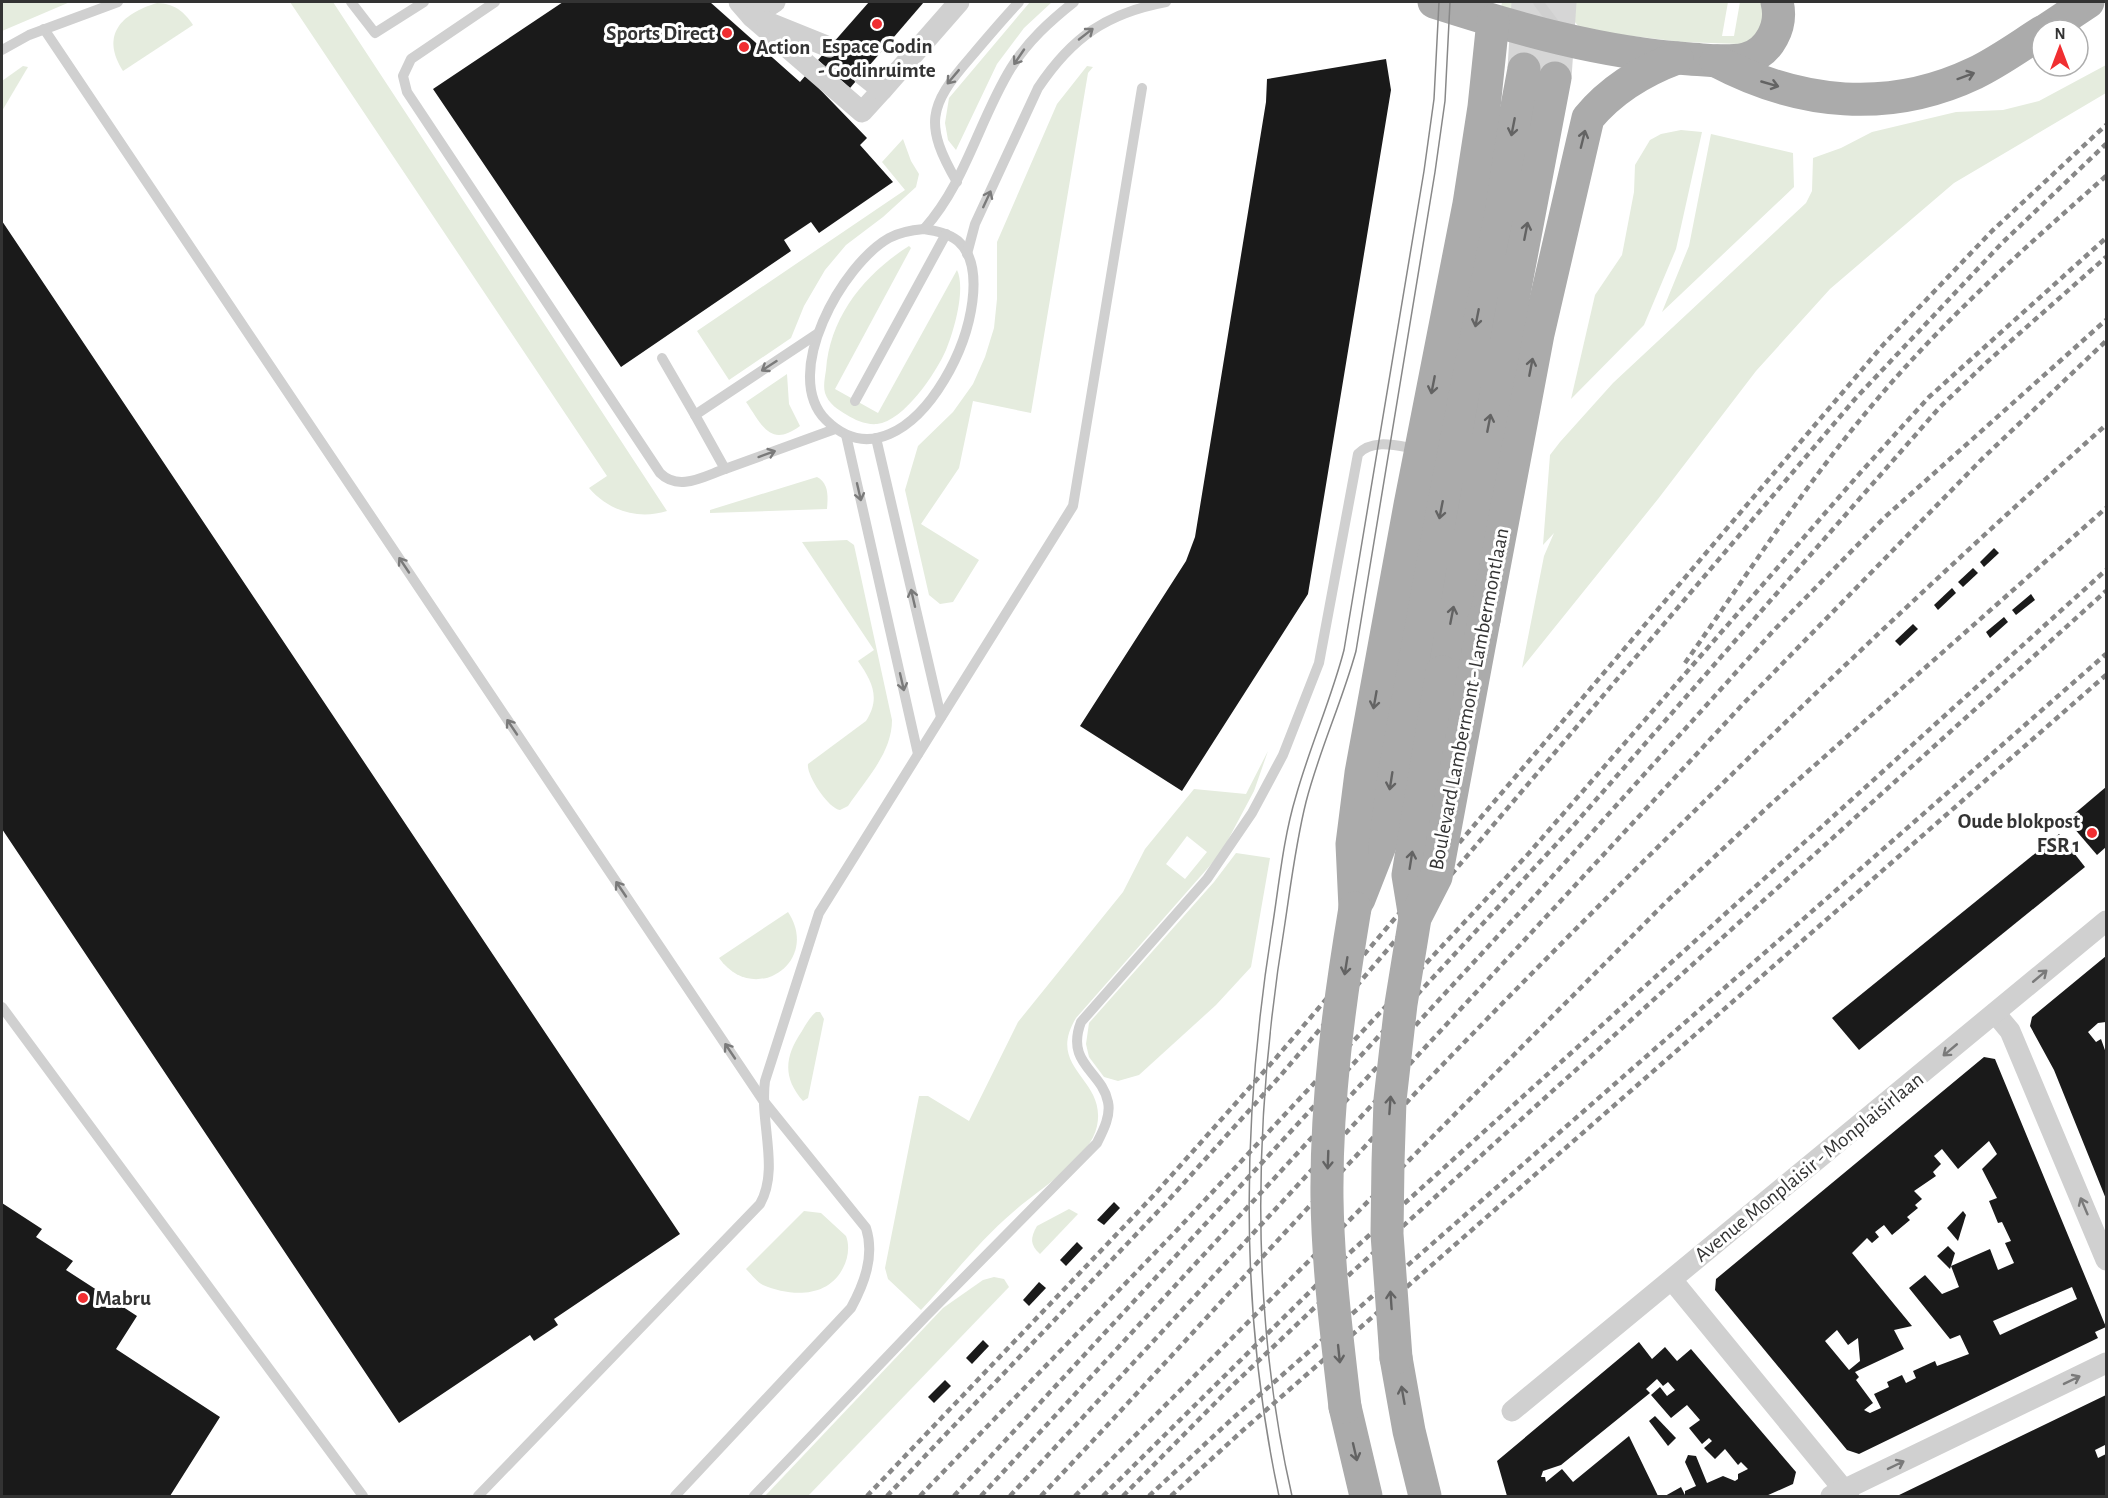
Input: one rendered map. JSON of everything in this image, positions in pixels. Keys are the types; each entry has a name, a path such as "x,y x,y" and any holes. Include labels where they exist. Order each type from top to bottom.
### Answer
{"main road":[{"path":"1434,2 1493,16 1568,40 1677,58 1716,61 1747,59 1764,49 1773,37 1778,21 1777,2"},
{"path":"2064,18 2088,2"},
{"path":"1366,1497 1345,1407 1330,1271 1327,1197 1330,1114 1337,1026 1355,908 1352,844 1361,773 1420,449 1469,204 1484,107 1493,16"},
{"path":"1716,61 1766,84 1813,96 1850,100 1911,96 1976,73 2030,39"},
{"name":"Boulevard Lambermont - Lambermontlaan","path":"1425,1497 1409,1431 1396,1358 1387,1234 1390,1100 1415,918 1436,877 1538,334 1588,118 1603,100 1645,70 1677,58"},
{"path":"1355,908 1381,843 1401,723 1524,69"},
{"path":"1415,918 1408,875 1442,672 1555,78"}],"street":[{"path":"746,9 775,2"},
{"path":"746,9 862,112 959,2"},
{"path":"746,9 829,47"},
{"path":"862,74 882,90"},
{"name":"Avenue Monplaisir - Monplaisirlaan","path":"1512,1411 2106,921"},
{"path":"1995,1013 2010,1031 2106,1260"},
{"path":"1672,1280 1841,1495 2106,1363"}],"lane":[{"path":"2,50 44,29 118,2"},
{"path":"351,2 375,33 424,2"},
{"path":"495,2 411,59 403,76 407,92 660,473 672,482 682,483 835,429"},
{"path":"957,182 936,136 937,104 948,83 1019,2"},
{"path":"924,229 947,201 1010,70 1041,30 1074,2"},
{"path":"967,254 959,242 946,234 924,229 905,231 888,238 860,264 844,285 818,334 812,355 810,388 820,414 835,429 846,435 876,438 889,435 900,429 928,404 940,389 954,363 971,311 972,291 967,254 975,224 1038,88 1051,69 1086,33 1125,12 1167,2"},
{"path":"1538,2 1568,40"},
{"path":"44,29 762,1099 866,1228 871,1242 866,1274 851,1308 675,1497"},
{"path":"478,1497 760,1204 768,1189 762,1099 819,912 1073,506 1142,88"},
{"path":"855,400 946,234"},
{"path":"695,415 818,334"},
{"path":"662,358 725,469"},
{"path":"846,435 918,754"},
{"path":"876,438 941,717"},
{"path":"754,1497 950,1291 1098,1143 1108,1116 1108,1102 1080,1055 1077,1032 1081,1022 1207,879 1247,822 1283,755 1319,663 1358,454 1363,449 1379,445 1420,449"},
{"path":"2,1007 363,1497"}],"shaded area":[{"path":"2,2 70,2 2,31"},
{"path":"290,2 333,2 667,511 656,514 625,512 606,503 589,488 607,476"},
{"path":"1030,2 1052,2 1024,28 997,64 956,150 948,140 945,123 949,98"},
{"path":"1502,2 1519,2 1528,17 1501,9"},
{"path":"1557,2 1728,2 1722,36 1734,36 1740,2 1764,2 1767,9 1756,38 1741,44 1682,42 1582,30"},
{"path":"157,3 178,9 193,25 123,71 116,58 114,47 114,37 118,28 133,13"},
{"path":"2106,65 2106,93 1954,183 1830,289 1756,371 1658,499 1522,668 1544,556 1554,533 1543,545 1550,455 1613,383 1806,203 1812,191 1813,158 1841,148 1872,132 1956,112 2003,110 2039,101 2082,78 2090,78 2090,74"},
{"path":"23,66 28,67 2,111 2,81"},
{"path":"1087,66 1093,67 1088,73 1031,413 973,401 959,468 921,524 979,560 953,602 940,604 929,595 905,490 918,446 953,412 973,384 985,357 994,328 997,299 997,242 1057,104"},
{"path":"1681,130 1702,132 1676,249 1644,325 1571,399 1595,295 1622,255 1634,192 1635,165 1650,140 1661,134"},
{"path":"1711,134 1793,153 1794,187 1662,312 1689,246"},
{"path":"903,139 911,161 919,174 916,187 883,217 846,245 825,270 804,306 791,338 729,380 697,331 905,190 882,162"},
{"path":"909,246 911,248 835,389 878,413 957,270 960,299 955,321 941,360 918,394 898,414 887,421 877,424 865,423 840,411 826,397 824,384 829,350 834,332 852,298 878,270"},
{"path":"787,374 789,404 800,426 781,435 774,434 762,426 746,402"},
{"path":"817,477 826,487 827,509 710,513 710,510"},
{"path":"847,540 854,545 892,720 888,744 883,755 848,806 840,810 830,804 819,791 808,769 808,764 866,721 871,713 873,690 858,661 874,650 802,542"},
{"path":"1268,751 1254,791 1221,853 1076,1018 1068,1035 1068,1050 1072,1062 1094,1096 1098,1110 1097,1126 1092,1139 1073,1163 988,1235 921,1310 888,1279 885,1268 919,1096 928,1096 969,1121 1018,1022 1123,892 1145,849 1194,789 1246,794","holes":["1187,836 1207,852 1185,879 1166,864"]},
{"path":"1236,853 1270,858 1251,967 1216,1005 1139,1075 1118,1081 1104,1077 1089,1057 1086,1044 1089,1023 1214,882"},
{"path":"788,912 796,930 796,947 790,961 779,972 765,978 749,979 733,972 719,958"},
{"path":"816,1012 820,1012 824,1019 808,1098 803,1101 796,1092 789,1075 789,1058 796,1040"},
{"path":"1069,1209 1078,1214 1040,1254 1034,1248 1032,1241 1037,1226"},
{"path":"804,1211 821,1213 846,1236 848,1252 843,1268 836,1278 818,1290 785,1292 763,1285 746,1269"},
{"path":"994,1277 1004,1279 1009,1287 808,1496 765,1496 943,1308 983,1280"}],"building":[{"path":"563,2 710,2 800,82 806,75 867,138 860,145 893,182 819,233 811,222 784,240 791,251 621,367 433,89"},
{"name":"Espace Godin - Godinruimte","path":"869,2 924,2 850,88 818,60"},
{"path":"1386,59 1391,90 1308,594 1182,791 1080,726 1186,561 1195,537 1266,102 1267,79"},
{"path":"2,221 680,1234 554,1319 558,1325 534,1341 530,1335 399,1423 2,829"},
{"path":"1994,548 1999,553 1984,567 1980,562"},
{"path":"1973,568 1978,573 1963,587 1958,582"},
{"path":"1952,588 1956,593 1938,610 1934,605"},
{"path":"2031,594 2035,600 2016,615 2012,610"},
{"path":"2004,617 2008,622 1990,638 1986,632"},
{"path":"1913,624 1918,629 1900,646 1895,641"},
{"name":"Oude blokpost FSR 1","path":"2106,787 2106,847 2097,855 2067,820"},
{"path":"2059,834 2085,867 1859,1050 1832,1018"},
{"path":"2106,956 2106,1022 2098,1023 2088,1032 2096,1042 2101,1039 2106,1053 2106,1199 2054,1070 2030,1026 2032,1017"},
{"path":"1984,1057 1995,1059 2106,1327 2095,1332 2098,1338 1859,1454 1847,1450 1715,1290 1716,1279","holes":["1989,1141 1997,1154 1982,1169 1997,1198 1989,1201 1998,1223 2002,1222 2011,1241 2005,1243 2014,1263 1998,1270 1990,1249 1951,1266 1959,1287 1942,1294 1925,1275 1909,1288 1950,1339 1960,1335 1969,1354 1937,1366 1935,1361 1913,1371 1916,1378 1906,1383 1902,1375 1887,1382 1889,1387 1874,1394 1881,1408 1870,1413 1864,1410 1873,1403 1856,1380 1859,1377 1855,1372 1904,1349 1894,1330 1912,1326 1852,1253 1867,1238 1872,1243 1879,1237 1875,1232 1884,1225 1892,1235 1910,1220 1907,1217 1918,1208 1915,1205 1922,1199 1914,1191 1936,1176 1933,1172 1941,1164 1934,1156 1942,1149 1958,1169","2072,1287 2077,1299 2000,1335 1993,1321","1837,1330 1848,1345 1858,1338 1860,1361 1849,1370 1825,1341"]},
{"path":"1114,1202 1120,1208 1104,1225 1097,1220"},
{"path":"2,1203 42,1229 36,1237 73,1261 66,1270 137,1316 116,1349 220,1417 170,1496 2,1496"},
{"path":"1963,1211 1966,1215 1958,1241 1947,1228"},
{"path":"1077,1242 1083,1248 1066,1266 1060,1260"},
{"path":"1948,1246 1955,1253 1950,1269 1937,1256"},
{"path":"1039,1282 1046,1288 1029,1306 1023,1300"},
{"path":"983,1340 989,1346 972,1364 966,1358"},
{"path":"1639,1342 1652,1359 1665,1347 1677,1361 1691,1349 1796,1472 1793,1484 1766,1496 1665,1496 1681,1487 1685,1495 1685,1491 1696,1486 1685,1462 1688,1455 1696,1456 1707,1483 1723,1476 1735,1481 1738,1479 1738,1474 1748,1469 1741,1462 1738,1465 1725,1449 1715,1459 1704,1448 1712,1441 1709,1438 1702,1444 1689,1428 1700,1420 1687,1405 1671,1418 1651,1395 1660,1387 1667,1396 1675,1390 1668,1382 1663,1386 1657,1379 1646,1389 1650,1393 1561,1465 1543,1471 1541,1477 1545,1477 1546,1482 1562,1469 1573,1482 1629,1436 1658,1496 1507,1496 1497,1461"},
{"path":"945,1380 951,1386 934,1403 928,1397"},
{"path":"2106,1395 2105,1445 2095,1450 2098,1458 2106,1454 2106,1496 1897,1496"},
{"path":"1655,1416 1676,1438 1668,1446 1649,1421"}],"tunnel":[{"path":"1524,69 1528,2"},
{"path":"1555,78 1560,2"}],"tram line":[{"path":"1279,1496 1266,1426 1251,1284 1250,1142 1262,1000 1288,829 1302,777 1344,650 1424,171 1434,99 1439,2"},
{"path":"1292,1496 1278,1425 1268,1354 1263,1282 1262,1138 1267,1066 1275,994 1302,817 1317,764 1356,651 1435,172 1445,101 1450,2"}],"railway":[{"path":"867,1496 1154,1195 1276,1058 1883,345 1992,231 2106,125"},
{"path":"887,1496 1165,1204 1281,1075 1855,399 2002,243 2106,144"},
{"path":"1685,663 1820,470 1896,377 1983,288 2106,176"},
{"path":"920,1496 1177,1230 1529,853 1929,397 2106,238"},
{"path":"954,1496 1573,826 1939,408 1987,362 2106,257"},
{"path":"981,1496 1533,898 1775,629 1885,517 2106,320"},
{"path":"1010,1496 1742,705 1982,459 2106,341"},
{"path":"1041,1496 1398,1111 1610,895 1855,656 2106,425"},
{"path":"1075,1496 1666,902 1772,803 2106,508"},
{"path":"1103,1496 1344,1258 2106,570"},
{"path":"1123,1496 1234,1384 1350,1274 2106,591"},
{"path":"1149,1496 1232,1419 2106,654"},
{"path":"1171,1496 1241,1432 2106,675"}],"place":[{"name":"Espace Godin - Godinruimte","path":"877,24"},
{"name":"Sports Direct","path":"727,33"},
{"name":"Action","path":"744,47"},
{"name":"Oude blokpost FSR 1","path":"2092,833"},
{"name":"Mabru","path":"83,1298"}]}
